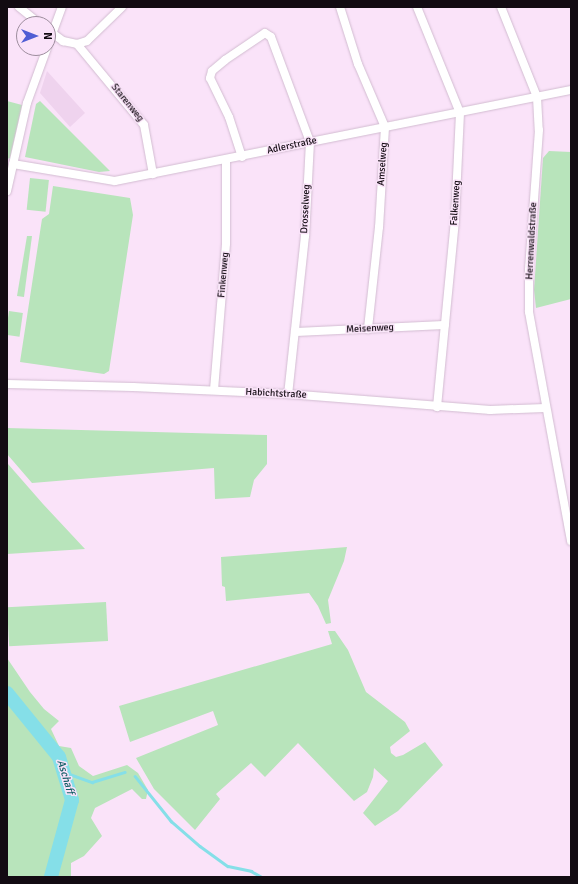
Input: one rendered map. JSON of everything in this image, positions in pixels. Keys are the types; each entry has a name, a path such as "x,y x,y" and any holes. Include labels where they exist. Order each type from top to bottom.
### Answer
{"street":[{"path":"19,7 30,16"},
{"path":"56,20 62,7"},
{"path":"56,36 63,41 77,44 87,41 122,7"},
{"name":"Amselweg","path":"340,7 358,64 385,127 379,227 368,329"},
{"name":"Falkenweg","path":"417,7 460,113 459,162 446,325 437,407"},
{"name":"Herrenwaldstraße","path":"501,7 537,97 539,130 529,271 529,312 545,408 571,541"},
{"name":"Drosselweg","path":"242,156 229,117 210,78 212,71 225,60 265,33 271,37 310,142 305,236 288,394"},
{"name":"Starenweg","path":"77,44 144,125 154,174"},
{"path":"7,191 27,103 44,56"},
{"name":"Adlerstraße","path":"13,164 115,181 571,90"},
{"name":"Finkenweg","path":"214,390 226,243 226,160"},
{"name":"Meisenweg","path":"295,332 446,325"},
{"name":"Habichtstraße","path":"7,384 214,390 288,394 490,410 545,408"}],"shaded area":[{"path":"47,71 85,113 70,127 40,93"}],"green space":[{"path":"7,101 22,105 10,158 7,159"},
{"path":"40,101 110,171 99,172 25,157 36,104"},
{"path":"549,151 571,152 571,299 536,308 534,290 543,158"},
{"path":"30,178 49,180 46,212 27,210"},
{"path":"53,186 130,198 133,215 109,371 104,374 20,362 42,219 49,214"},
{"path":"27,236 32,236 24,297 17,296"},
{"path":"9,311 23,313 20,337 7,335"},
{"path":"7,428 267,435 267,464 254,480 250,497 215,499 214,468 32,483 7,454"},
{"path":"8,464 43,504 85,549 7,554"},
{"path":"347,547 344,561 328,600 331,623 326,624 318,606 309,593 226,601 225,587 222,586 221,557"},
{"path":"106,602 108,641 9,646 7,607"},
{"path":"328,631 335,631 348,650 366,692 405,722 410,731 390,747 391,753 396,757 403,755 425,742 443,765 398,811 375,826 363,813 388,781 374,768 373,777 367,792 354,801 298,743 265,777 251,763 216,794 220,799 195,830 154,789 136,758 218,725 213,711 130,742 119,706 332,644"},
{"path":"7,658 30,692 44,709 59,721 51,729 59,746 71,748 79,766 93,776 127,765 138,773 148,790 146,799 142,799 132,789 95,808 91,818 102,836 84,856 71,863 71,877 7,877"}],"waterway":[{"name":"Aschaff","path":"7,693 59,757 72,800 51,877"},
{"path":"64,772 92,782 125,772"},
{"path":"135,776 171,821 200,846 228,866 251,871 262,877"}]}
